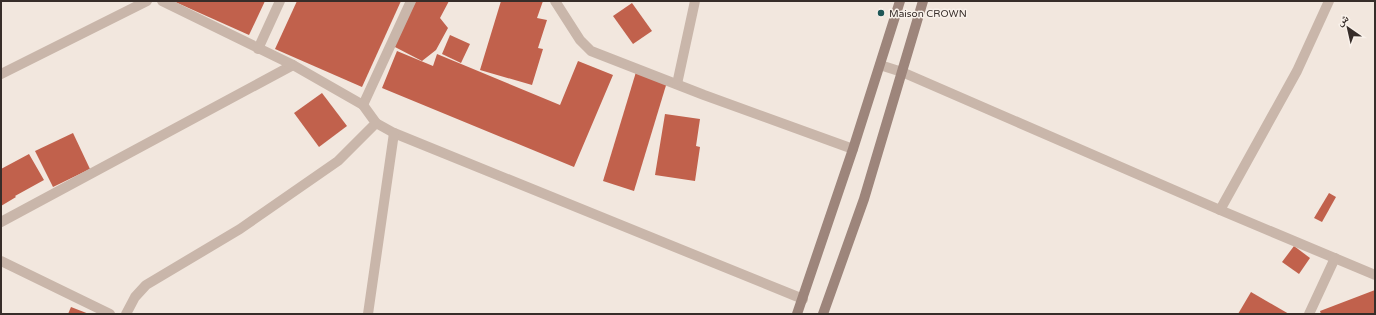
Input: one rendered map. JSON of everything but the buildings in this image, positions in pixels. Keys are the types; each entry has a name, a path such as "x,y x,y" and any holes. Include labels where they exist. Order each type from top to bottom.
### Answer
{"main road":[{"path":"798,314 900,1"},
{"path":"822,314 864,199 923,1"}],"street":[{"path":"1,74 147,1"},
{"path":"162,1 293,65 363,104 376,123 394,132 803,299"},
{"path":"258,49 280,1"},
{"path":"363,104 411,1"},
{"path":"555,1 580,40 591,51 853,149"},
{"path":"677,84 695,1"},
{"path":"1220,210 1297,71 1329,1"},
{"path":"1,222 293,65"},
{"path":"880,65 902,72 1220,210 1375,275"},
{"path":"126,314 135,297 146,286 240,229 338,161 376,123"},
{"path":"368,314 394,132"},
{"path":"1309,314 1335,258"},
{"path":"1,261 110,314"}],"place":[{"name":"Maison CROWN","path":"881,13"}]}
